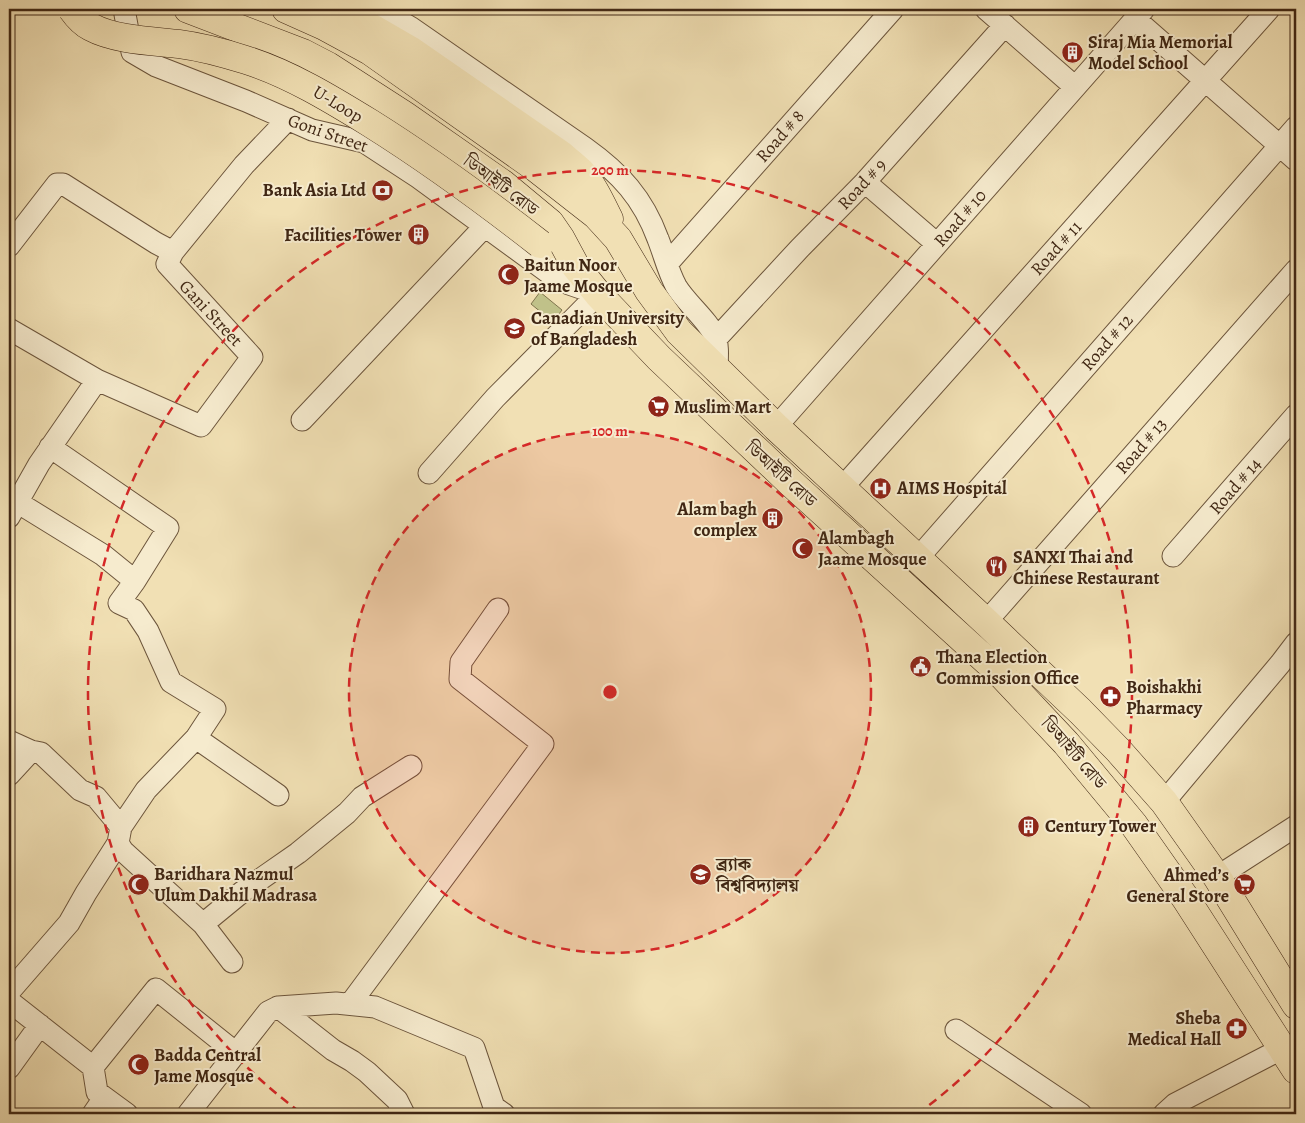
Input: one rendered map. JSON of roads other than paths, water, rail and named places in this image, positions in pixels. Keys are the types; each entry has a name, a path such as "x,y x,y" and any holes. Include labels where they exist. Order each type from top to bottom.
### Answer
{"main road":[{"name":"U-Loop","path":"72,9 90,27 110,34 215,51 254,63 306,85 398,140 483,200 557,257 576,268"},
{"name":"ডিআইটি রোড","path":"188,9 303,53 343,75 503,184 550,223 561,239 576,268 659,358 718,415 1000,673 1066,743 1134,825 1186,898 1289,1059"},
{"name":"ডিআইটি রোড","path":"286,9 347,38 406,75 596,215 618,239 664,313 679,332 717,372 986,622 1080,711 1118,750 1164,802 1217,877 1296,1005"},
{"path":"339,9 410,50 536,137 581,172 596,193 618,239"}],"street":[{"name":"Goni Street","path":"124,9 132,52 156,66 246,101 312,130 364,142 549,273 569,284 598,294"},
{"path":"380,9 413,18 608,164 628,185 646,212 676,285 686,302 716,338 717,372"},
{"name":"Road # 8","path":"666,264 892,9"},
{"path":"986,9 1075,87"},
{"name":"Road # 11","path":"842,488 1269,9"},
{"path":"1133,14 1296,160"},
{"name":"Road # 10","path":"776,427 1075,87 1133,14"},
{"name":"Road # 9","path":"716,338 865,182 1005,25"},
{"path":"9,246 57,184 62,184 173,252 244,164 288,119"},
{"name":"Road # 12","path":"918,558 1296,127"},
{"path":"865,182 937,244"},
{"path":"302,420 485,226"},
{"name":"Gani Street","path":"9,329 97,380 201,426 252,357 167,264 173,252"},
{"name":"Road # 13","path":"986,622 1296,270"},
{"path":"429,473 495,398 598,294"},
{"path":"97,380 50,447 13,510 103,556 135,581"},
{"name":"Road # 14","path":"1173,556 1296,415"},
{"path":"9,992 69,923 146,790 196,738 215,710 171,682 148,631 134,610 119,603 168,528 50,447"},
{"path":"350,1004 543,744 460,679 461,662 498,609"},
{"path":"1164,802 1296,643"},
{"path":"196,738 278,795"},
{"path":"9,741 31,751 41,753 80,790 96,797 120,835 124,851 203,924 232,962"},
{"path":"9,775 31,751"},
{"path":"203,924 242,892 298,853 346,813 362,797 411,766"},
{"path":"1217,877 1296,826"},
{"path":"126,1114 99,1106 93,1067 156,988 236,1053"},
{"path":"9,1001 93,1067"},
{"path":"188,1114 268,1012 278,1007 336,1002 375,1007 474,1048 494,1107 504,1114"},
{"path":"278,1007 334,1050 352,1060 367,1072 397,1100 404,1114"},
{"path":"9,1068 40,1026"},
{"path":"956,1030 1081,1114"},
{"path":"1164,1114 1175,1104 1289,1059"}],"place":[{"name":"Siraj Mia Memorial Model School","path":"1072,52"},
{"name":"Bank Asia Ltd","path":"382,190"},
{"name":"Facilities Tower","path":"418,235"},
{"name":"Baitun Noor Jaame Mosque","path":"508,275"},
{"name":"Canadian University of Bangladesh","path":"515,328"},
{"name":"Muslim Mart","path":"658,407"},
{"name":"AIMS Hospital","path":"881,488"},
{"name":"Alam bagh complex","path":"773,519"},
{"name":"Alambagh Jaame Mosque","path":"802,548"},
{"name":"SANXI Thai and Chinese Restaurant","path":"997,567"},
{"name":"Thana Election Commission Office","path":"920,667"},
{"name":"Boishakhi Pharmacy","path":"1110,697"},
{"name":"Century Tower","path":"1029,826"},
{"name":"ব্র্যাক বিশ্ববিদ্যালয়","path":"700,874"},
{"name":"Baridhara Nazmul Ulum Dakhil Madrasa","path":"138,884"},
{"name":"Ahmed’s General Store","path":"1245,885"},
{"name":"Sheba Medical Hall","path":"1237,1028"},
{"name":"Badda Central Jame Mosque","path":"138,1065"}]}
